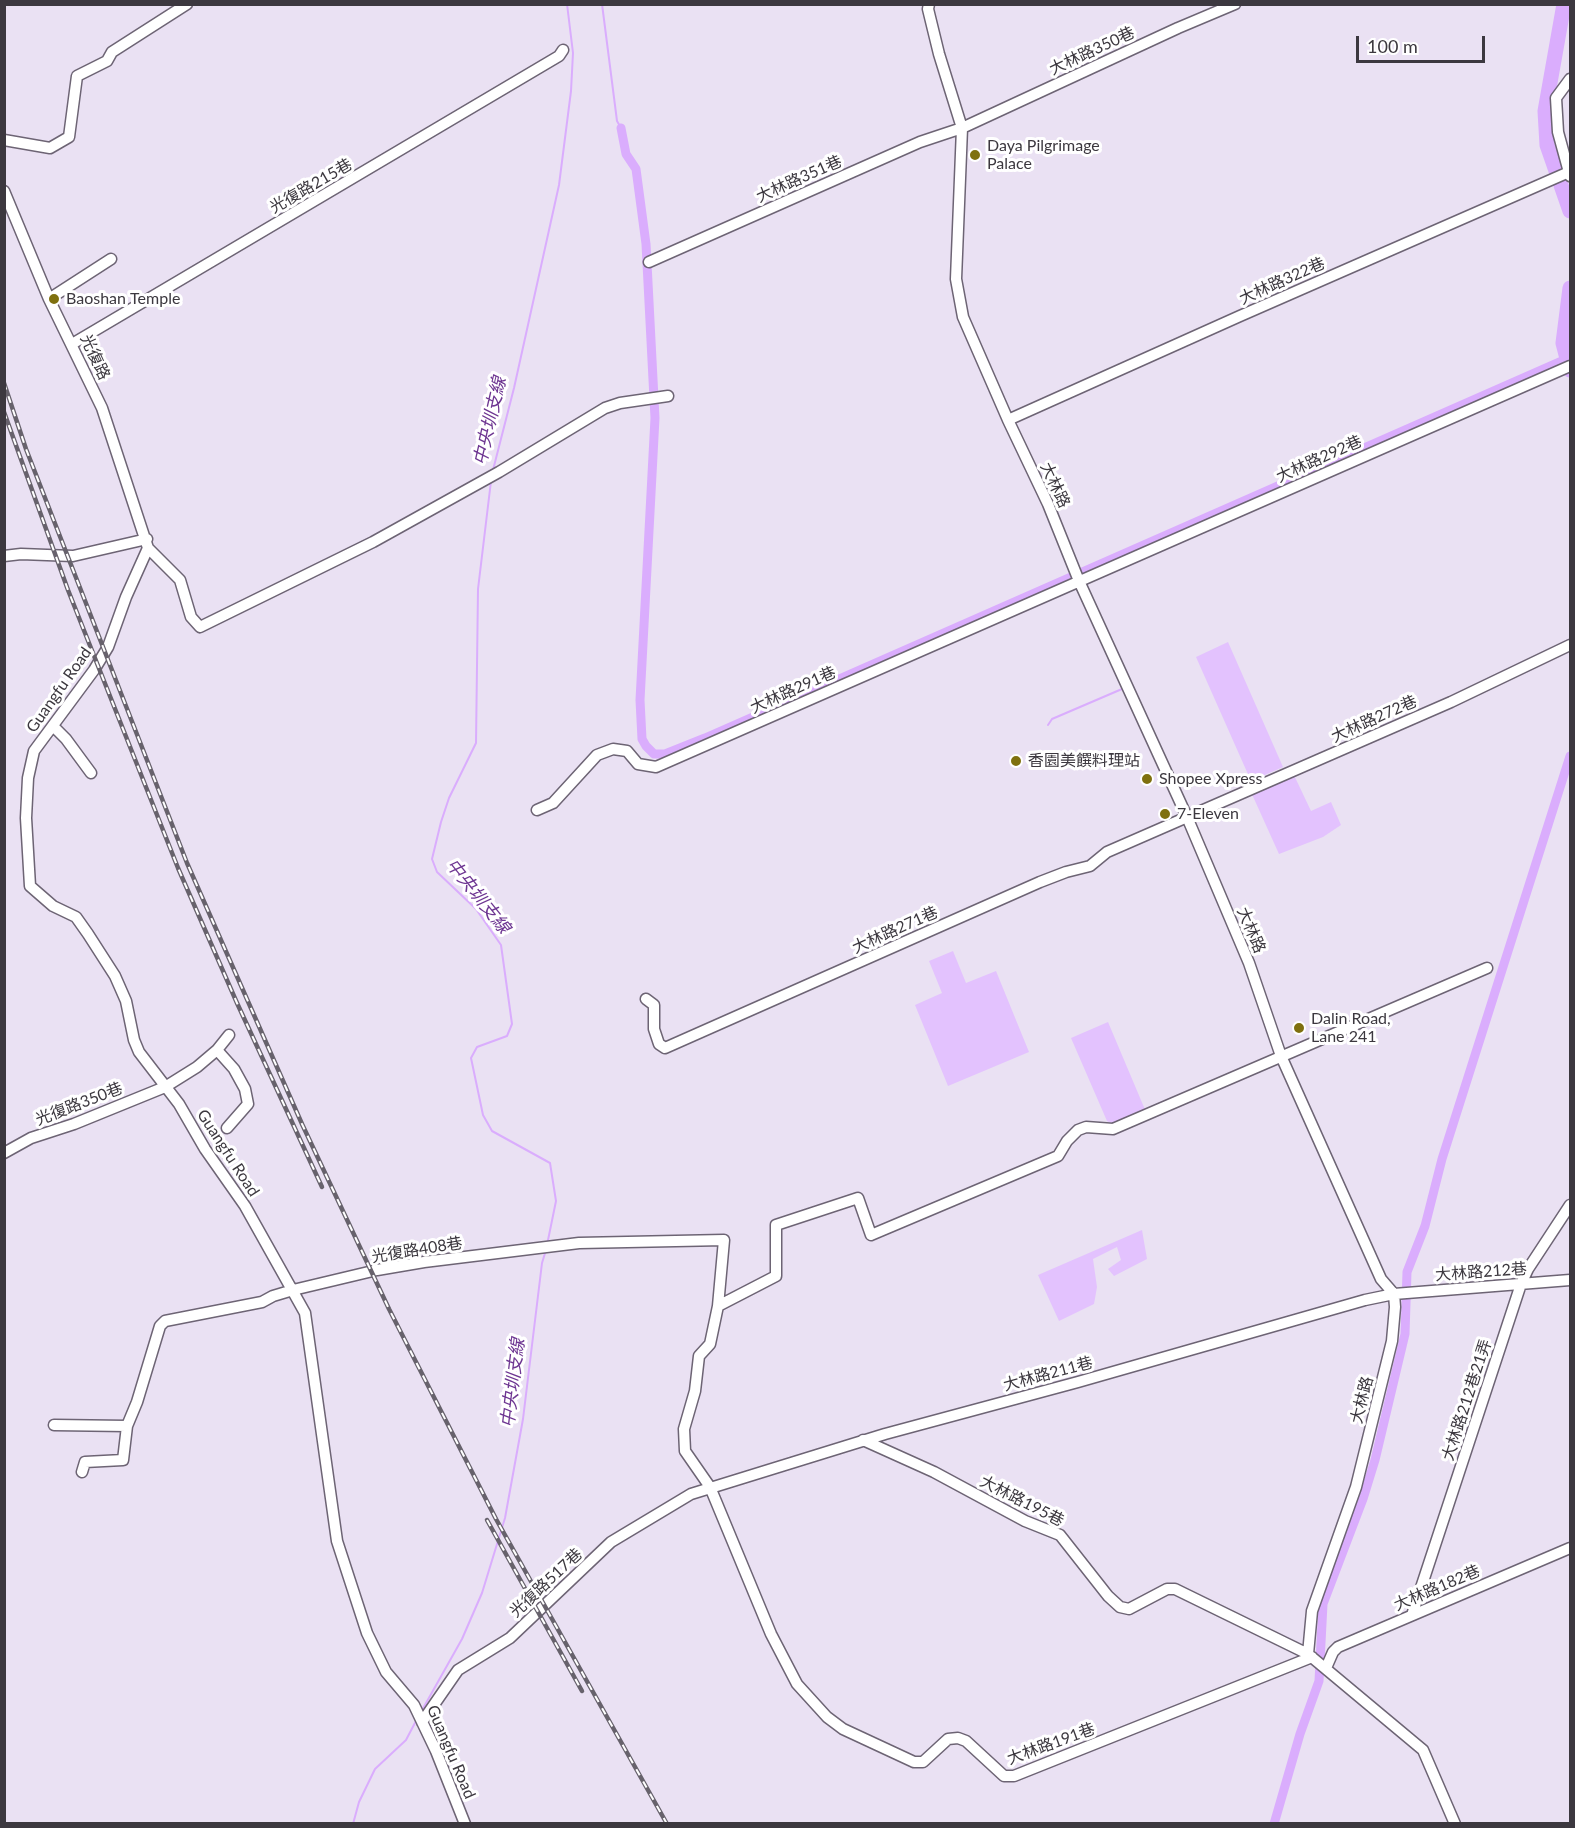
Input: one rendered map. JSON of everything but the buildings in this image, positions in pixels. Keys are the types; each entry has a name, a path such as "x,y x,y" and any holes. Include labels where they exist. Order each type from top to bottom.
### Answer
{"street":[{"path":"4,140 50,148 69,137 77,76 106,61 112,52 186,4"},
{"name":"大林路","path":"929,4 928,9 939,54 962,128 957,285 963,317 1048,504 1079,581 1187,817 1249,963 1281,1056 1381,1279 1395,1294 1392,1341 1356,1487 1312,1611 1311,1656"},
{"name":"大林路350巷","path":"962,128 1235,4"},
{"name":"光復路215巷","path":"72,344 559,56 562,50"},
{"path":"1570,79 1556,98 1558,132 1570,174"},
{"name":"大林路351巷","path":"650,262 920,142 962,128"},
{"name":"大林路322巷","path":"1008,420 1240,316 1570,174"},
{"name":"光復路","path":"4,191 49,299 102,408 148,544"},
{"path":"49,299 111,260"},
{"name":"大林路292巷","path":"1079,581 1570,366"},
{"path":"4,556 21,554 73,556 148,544 180,580 191,617 200,627 373,542 492,477 605,408 640,399 668,396"},
{"name":"Guangfu Road","path":"148,544 108,647 94,670 34,751 28,778 26,818 30,886 53,906 76,917 88,934 115,976 126,1001 134,1040 139,1052 179,1104 205,1149 245,1206 305,1313 337,1541 367,1633 386,1672 414,1705 465,1824"},
{"name":"大林路291巷","path":"537,810 553,803 597,755 613,749 627,751 638,764 656,767 1079,581"},
{"name":"大林路272巷","path":"1187,817 1451,702 1570,645"},
{"path":"52,726 66,739 91,773"},
{"name":"大林路271巷","path":"646,999 654,1005 654,1029 659,1044 665,1047 1040,882 1090,866 1107,852 1187,817"},
{"path":"710,1487 685,1452 684,1428 695,1391 699,1356 710,1344 718,1306 776,1276 776,1225 858,1197 871,1234 1058,1156 1066,1142 1078,1130 1086,1127 1113,1129 1487,968"},
{"name":"光復路350巷","path":"4,1153 31,1138 74,1124 165,1086 198,1067 217,1050 229,1035"},
{"path":"217,1050 234,1069 245,1089 248,1104 227,1128"},
{"name":"大林路212巷21弄","path":"1412,1615 1521,1284 1528,1269 1570,1205"},
{"name":"光復路408巷","path":"82,1472 85,1462 123,1460 127,1426 138,1402 160,1326 165,1321 262,1302 293,1290 424,1262 579,1244 724,1239 718,1306"},
{"name":"大林路212巷","path":"1395,1294 1570,1280"},
{"name":"大林路211巷","path":"710,1487 863,1440 1078,1382 1365,1300 1395,1294"},
{"path":"54,1425 127,1426"},
{"name":"大林路195巷","path":"863,1440 934,1472 1025,1521 1060,1535 1108,1596 1120,1607 1129,1609 1167,1589 1176,1589 1311,1656"},
{"name":"大林路191巷","path":"710,1487 771,1634 797,1684 827,1717 843,1729 914,1762 923,1762 948,1739 958,1738 966,1741 1004,1776 1014,1776 1311,1656"},
{"name":"光復路517巷","path":"422,1722 458,1670 510,1638 611,1542 691,1494 710,1487"},
{"name":"大林路182巷","path":"1326,1668 1333,1652 1338,1647 1570,1548"},
{"path":"1311,1656 1423,1750 1455,1824"}],"shaded area":[{"path":"1228,642 1283,767 1251,781 1196,657"},
{"path":"1293,773 1311,811 1331,802 1341,825 1323,837 1279,854 1251,792"},
{"path":"953,951 966,983 996,971 1029,1052 948,1086 915,1005 942,993 929,961"},
{"path":"1108,1022 1146,1112 1115,1125 1107,1121 1071,1038"},
{"path":"1142,1230 1147,1259 1114,1276 1108,1269 1121,1260 1117,1247 1093,1259 1097,1287 1094,1304 1059,1321 1038,1275"}],"waterway":[{"name":"中央圳支線","path":"493,470 514,388 559,185 571,91 573,53 567,4"},
{"path":"602,4 617,121 621,128"},
{"path":"1564,4 1545,111 1547,145 1570,211"},
{"path":"621,128 626,154 636,169 646,244 655,418 640,700 642,739 654,754 665,754 705,738 1566,359"},
{"path":"1570,288 1563,343 1570,370"},
{"name":"中央圳支線","path":"491,481 478,589 476,743 449,798 432,859 437,872 476,909 501,945 512,1024 507,1036 477,1047 471,1058 483,1115 492,1131 550,1163 556,1201 547,1245"},
{"path":"1048,725 1052,719 1122,689"},
{"path":"1274,1824 1300,1734 1319,1681 1323,1604 1363,1499 1375,1460 1405,1334 1407,1272 1425,1226 1442,1159 1570,756"},
{"name":"中央圳支線","path":"421,1712 462,1639 482,1593 505,1518 523,1419 542,1263 546,1250"},
{"name":"中央圳支線","path":"353,1824 359,1802 375,1769 406,1740 417,1719"}],"railway":[{"path":"4,383 26,449 187,863 302,1124 389,1309 496,1519 667,1824"},
{"path":"4,412 68,590 178,868 322,1187"},
{"path":"487,1520 582,1691"}],"place":[{"name":"Daya Pilgrimage Palace","path":"975,155"},
{"name":"Baoshan Temple","path":"54,299"},
{"name":"香園美饌料理站","path":"1016,761"},
{"name":"Shopee Xpress","path":"1147,779"},
{"name":"7-Eleven","path":"1165,814"},
{"name":"Dalin Road, Lane 241","path":"1299,1028"}]}
